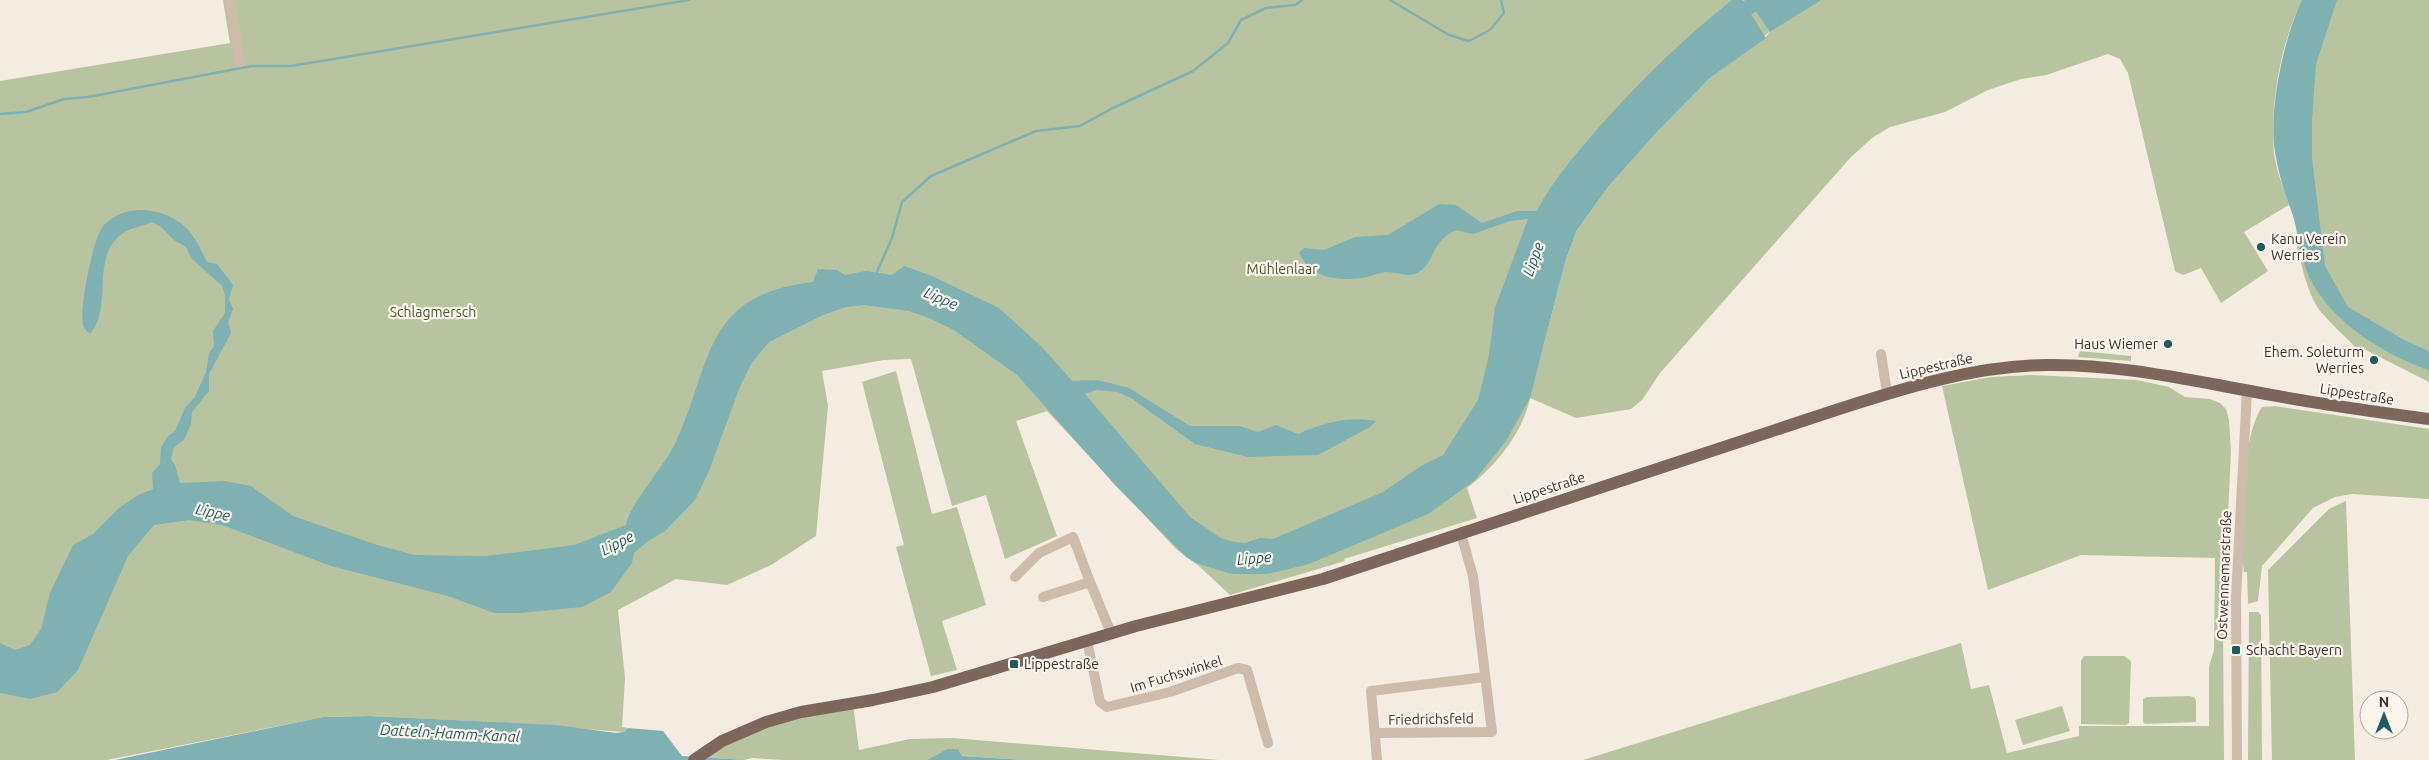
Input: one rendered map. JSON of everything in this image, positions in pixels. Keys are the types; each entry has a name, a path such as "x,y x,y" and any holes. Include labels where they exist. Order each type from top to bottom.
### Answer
{"main road":[{"name":"Lippestraße","path":"694,760 741,731 782,717 933,687 1111,633 1322,579 1887,394 1982,370 2047,365 2153,373 2339,407 2429,419"}],"street":[{"path":"230,0 240,62"},
{"path":"1881,354 1887,394"},
{"name":"Ostwennemarstraße","path":"2237,760 2236,598 2247,391"},
{"name":"Friedrichsfeld","path":"1374,733 1492,732 1473,576 1461,534"},
{"path":"1015,577 1040,553 1073,537 1111,633"},
{"path":"1043,597 1090,582"},
{"name":"Im Fuchswinkel","path":"1087,641 1100,702 1107,706 1170,692 1238,668 1248,670 1268,743"},
{"name":"Friedrichsfeld","path":"1377,760 1371,691 1485,677"}],"green space":[{"path":"223,0 1811,0 1763,37 1732,57 1625,157 1565,244 1537,371 1566,259 1577,230 1608,187 1658,131 1710,78 1765,38 1770,32 1816,2 1821,0 2302,0 2294,17 2282,55 2275,95 2274,153 2278,173 2289,205 2244,232 2268,271 2221,303 2201,268 2183,275 2175,271 2128,73 2120,59 2108,54 2046,75 2021,79 1988,90 1945,112 1890,127 1872,138 1851,157 1660,373 1642,400 1631,409 1576,418 1530,398 1521,424 1506,448 1488,470 1467,488 1477,518 1344,559 1345,561 1230,595 1199,566 1176,549 1047,411 1016,421 1057,536 1005,559 986,495 952,506 911,359 884,360 822,371 828,406 816,536 771,565 727,585 676,579 618,610 625,678 622,727 628,728 624,732 490,722 368,716 324,717 107,760 0,760 0,81 230,43"},
{"path":"2308,0 2429,0 2429,382 2364,349 2356,348 2320,311 2315,304 2305,279 2296,244"},
{"path":"2080,351 2131,356 2131,361 2078,357"},
{"path":"896,371 932,514 957,507 986,605 942,621 957,670 931,676 896,547 904,545 862,382"},
{"path":"2032,375 2137,380 2169,387 2185,397 2210,399 2220,403 2226,409 2229,420 2231,451 2223,622 2224,760 1583,760 1961,643 1971,689 1989,685 2007,753 2079,736 2079,726 2209,726 2209,667 2214,650 2215,558 2081,555 1988,590 1942,386 1991,377"},
{"path":"2275,406 2429,429 2429,499 2352,494 2335,497 2313,508 2262,566 2258,601 2248,604 2247,572 2244,572 2242,555 2247,457 2255,421 2262,407"},
{"path":"2346,501 2355,760 2272,760 2268,570 2329,509"},
{"path":"2249,612 2258,612 2261,615 2262,760 2248,760"},
{"path":"2084,656 2124,656 2131,661 2129,723 2126,725 2081,724 2081,661"},
{"path":"2190,696 2195,698 2196,701 2196,722 2145,724 2143,722 2143,699 2147,697"},
{"path":"853,704 859,750 910,739 953,738 1219,760 1026,760 962,756 958,749 947,749 927,760 783,760 752,758 744,760 702,757 760,726"},
{"path":"2062,706 2070,731 2023,745 2015,720"}],"water":[{"path":"1732,0 1742,0 1766,38 1710,78 1658,131 1608,187 1577,230 1566,259 1530,398 1506,441 1474,481 1428,514 1309,564 1268,574 1231,574 1196,563 1186,557 1115,485 1017,375 954,330 929,318 909,311 864,305 846,307 823,315 769,342 751,364 739,389 709,471 695,500 665,531 648,541 634,553 632,563 611,592 582,607 520,613 494,613 448,596 331,566 222,525 189,520 154,525 128,556 78,670 57,692 30,699 0,693 0,643 15,650 30,645 41,629 50,593 73,545 93,534 119,508 138,495 153,489 152,473 160,464 161,447 168,436 175,431 185,408 195,397 206,372 209,354 214,346 213,331 225,313 225,294 222,286 191,258 186,247 152,222 126,231 113,243 107,255 104,268 102,297 97,323 90,334 84,326 82,317 91,258 100,232 104,225 114,217 136,210 148,210 171,217 193,235 207,262 217,264 233,285 229,299 233,309 228,322 231,333 209,374 209,391 192,412 191,424 184,440 174,447 171,459 175,465 180,483 224,481 251,486 293,516 377,545 415,555 485,556 574,545 626,525 628,517 639,497 675,444 716,338 730,318 750,301 776,289 813,282 818,269 837,270 845,275 866,271 892,275 904,266 932,276 999,308 1042,347 1072,381 1097,380 1129,388 1190,426 1240,426 1258,432 1276,425 1298,434 1346,420 1376,421 1370,427 1318,455 1248,457 1195,444 1131,398 1118,392 1096,390 1085,394 1190,517 1221,538 1245,543 1260,538 1273,539 1383,492 1421,466 1443,455 1478,400 1489,355 1495,308 1528,219 1510,221 1473,234 1456,230 1442,240 1424,268 1411,275 1385,272 1362,278 1334,278 1317,273 1310,268 1299,253 1304,248 1324,250 1355,237 1388,235 1439,204 1456,205 1482,223 1517,211 1537,211 1550,188 1566,167 1615,109 1680,44"},
{"path":"1748,0 1821,0 1770,32"},
{"path":"2302,0 2337,0 2316,64 2312,119 2312,158 2325,266 2348,307 2406,341 2429,351 2429,370 2393,355 2357,332 2326,303 2314,287 2306,269 2280,174 2273,135 2279,74 2289,34"},
{"name":"Datteln-Hamm-Kanal","path":"369,716 556,725 616,733 624,732 628,728 663,731 682,756 747,760 115,760 323,717"},
{"path":"947,749 958,749 962,756 1026,760 927,760"}],"waterway":[{"path":"0,114 26,112 64,99 88,97 252,66 291,66 689,0"},
{"path":"876,274 892,238 902,202 931,176 1036,131 1080,126 1113,108 1193,71 1228,43 1241,20 1266,8 1295,5 1302,0"},
{"path":"1390,0 1449,35 1469,41 1490,30 1504,13 1501,0"},
{"name":"Lippe","path":"1729,19 1760,0"}],"place":[{"name":"Kanu Verein Werries","path":"2261,247"},
{"name":"Haus Wiemer","path":"2168,344"},
{"name":"Ehem. Soleturm Werries","path":"2374,360"},
{"name":"Schacht Bayern","path":"2236,650"},
{"name":"Lippestraße","path":"1014,664"}],"park label":[{"name":"Mühlenlaar","path":"1282,269"},
{"name":"Schlagmersch","path":"433,312"}]}
